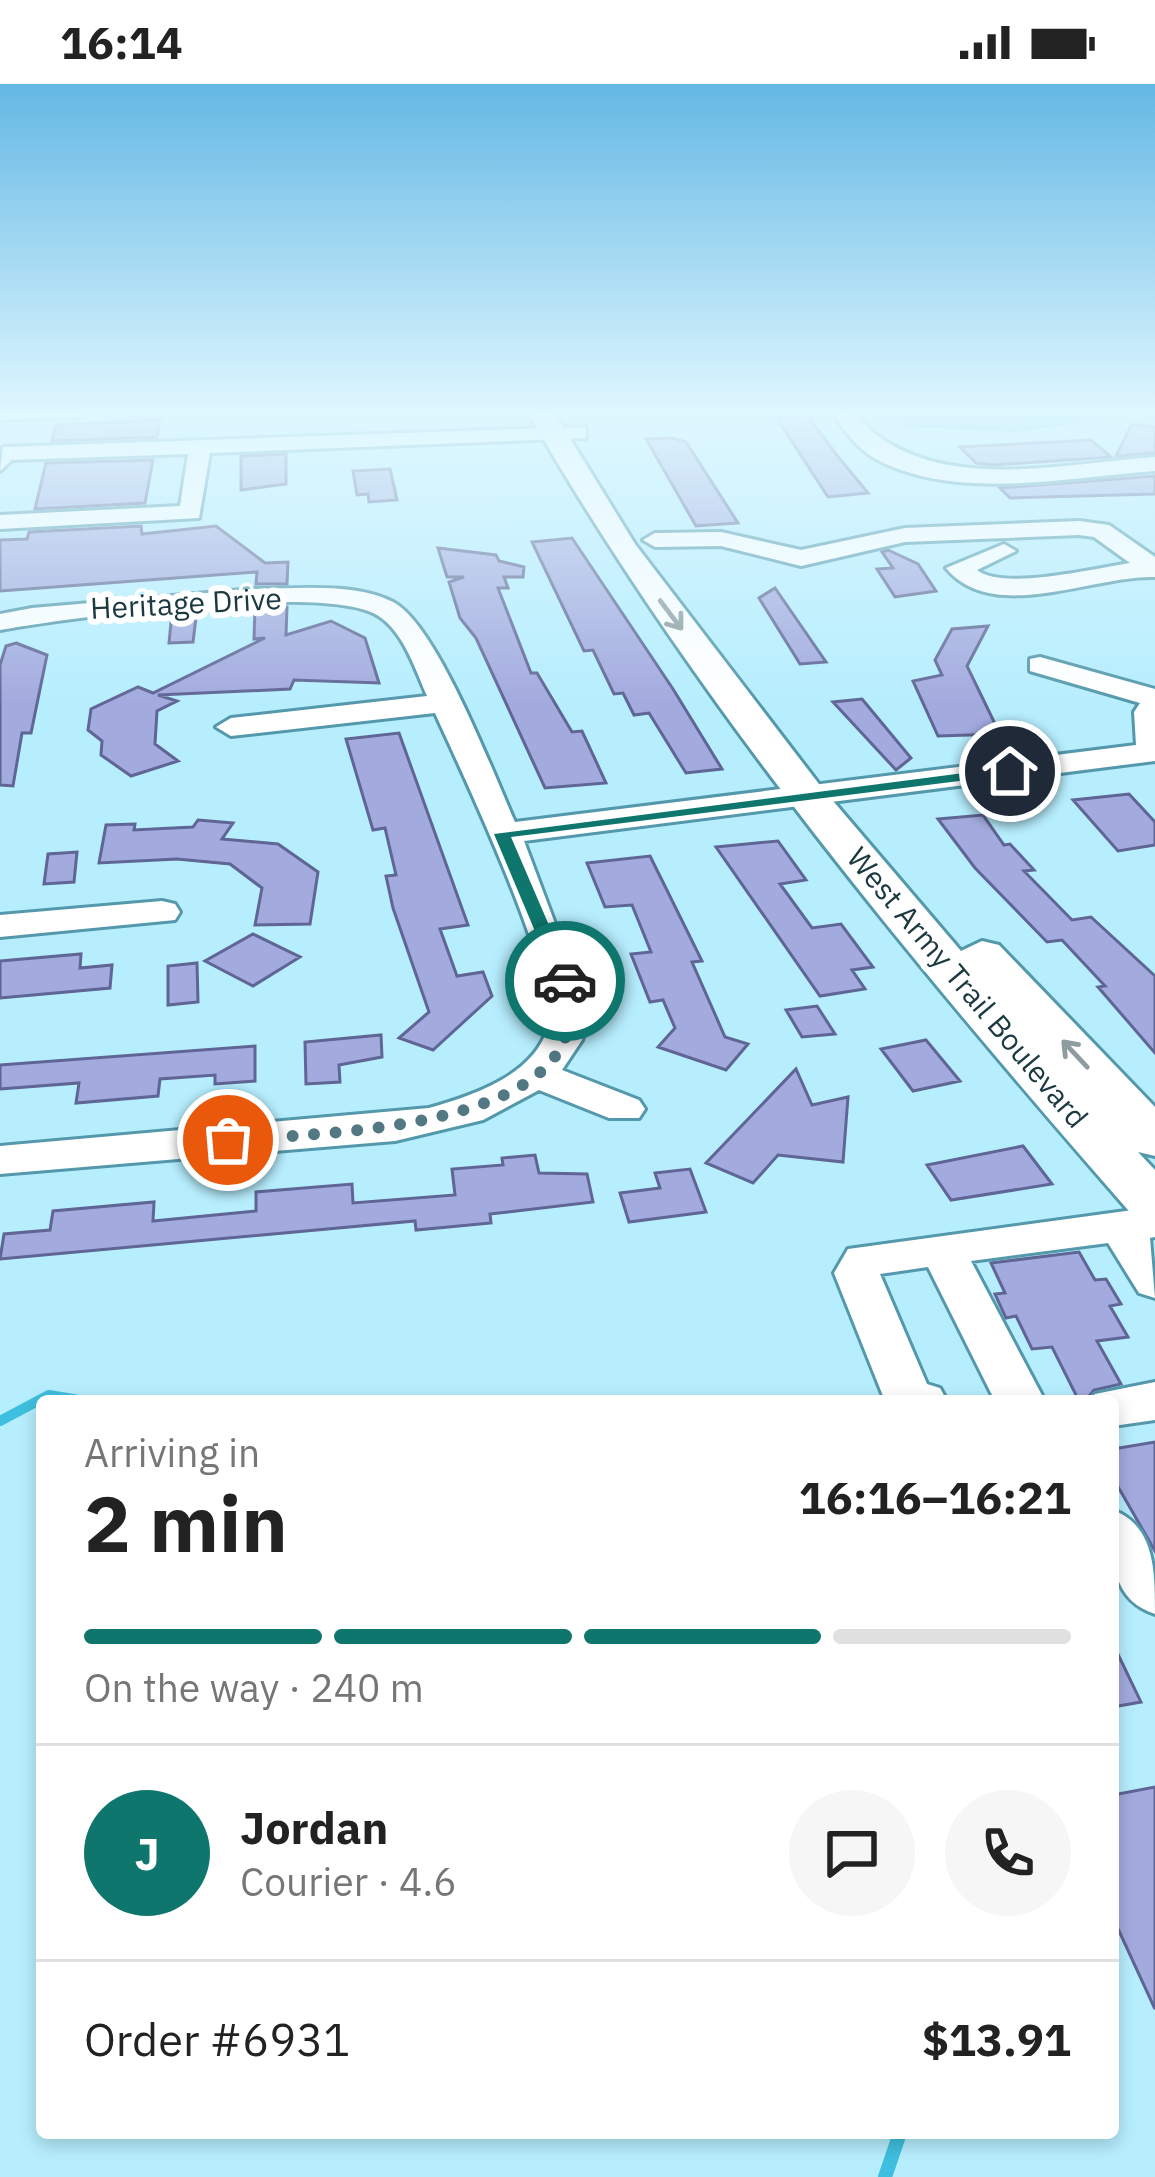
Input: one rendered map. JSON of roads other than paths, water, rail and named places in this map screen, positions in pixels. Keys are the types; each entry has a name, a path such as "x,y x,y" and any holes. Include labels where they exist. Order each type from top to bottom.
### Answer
{"main road":[{"name":"West Army Trail Boulevard","path":"620,509 826,795 1144,1218"},
{"name":"West Army Trail Boulevard","path":"826,795 1155,1139"}],"street":[{"path":"0,522 190,513 191,509"},
{"path":"645,544 721,539 801,558 905,535 1100,530 1145,564"},
{"path":"974,533 1048,578 1145,564"},
{"path":"1001,549 959,568 977,584 993,587 1046,584 1048,578"},
{"name":"Heritage Drive","path":"0,622 84,609 298,597 372,604 404,590"},
{"path":"0,1160 411,1124 467,1111 536,1074 564,1037 568,993 502,834 412,637 386,608 372,604"},
{"path":"502,834 1154,753 1149,712 1155,700 1040,665"},
{"path":"231,727 442,703"},
{"path":"0,926 162,912"},
{"path":"536,1074 624,1109"},
{"path":"908,1395 856,1273 864,1260 1144,1218 1155,1282"},
{"path":"942,1250 1017,1395"},
{"path":"1119,1406 1155,1401"},
{"path":"1119,1540 1155,1591"}],"waterway":[{"path":"0,1421 36,1402"},
{"path":"885,2177 898,2139"}]}
